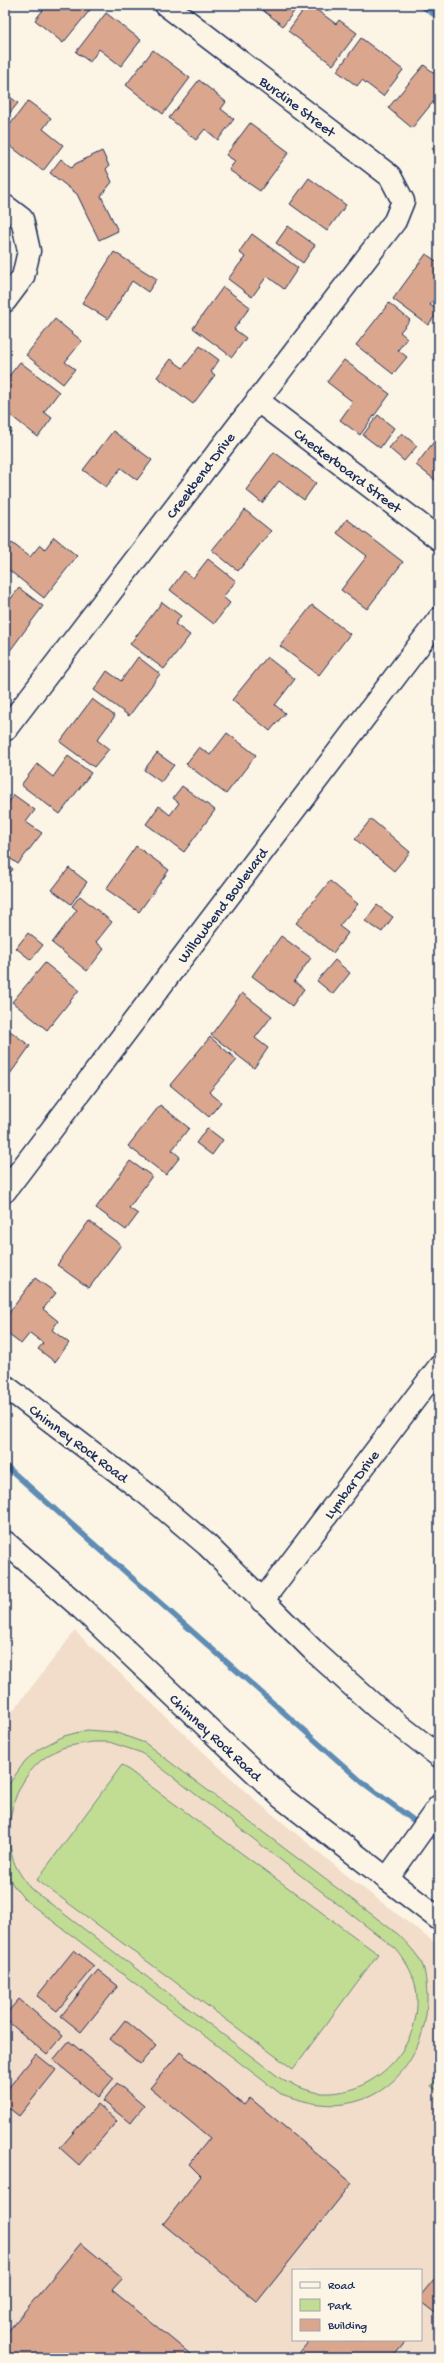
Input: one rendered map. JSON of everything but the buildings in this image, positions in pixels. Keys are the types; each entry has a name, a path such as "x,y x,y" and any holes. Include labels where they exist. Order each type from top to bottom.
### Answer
{"main road":[{"name":"Burdine Street","path":"166,5 390,176 404,201 395,221"},
{"path":"5,206 22,219 29,251 23,277 5,301"},
{"name":"Creekbend Drive","path":"5,730 395,221"},
{"name":"Checkerboard Street","path":"257,400 439,539"},
{"name":"Willowbend Boulevard","path":"5,1191 439,619"},
{"name":"Lymbar Drive","path":"262,1601 439,1367"},
{"name":"Chimney Rock Road","path":"5,1386 148,1495 207,1545 262,1601 376,1707 439,1756"},
{"name":"Chimney Rock Road","path":"5,1542 80,1608 280,1797 439,1919"},
{"path":"387,1879 439,1806"}],"shaded area":[{"path":"75,1631 247,1793 350,1878 439,1946 439,2358 5,2358 5,1721"}],"green space":[{"path":"87,1730 114,1732 145,1743 399,1935 415,1952 422,1964 427,1994 426,2013 422,2032 416,2049 406,2066 395,2080 380,2091 363,2099 336,2105 312,2103 281,2094 25,1900 13,1885 5,1870 5,1790 25,1761 39,1749 64,1736","holes":["92,1742 109,1742 142,1753 396,1949 412,1974 415,1984 417,2005 414,2025 406,2043 395,2060 380,2074 362,2085 343,2091 322,2093 308,2090 284,2081 30,1888 15,1865 10,1840 12,1808 25,1779 35,1766 47,1756 62,1748"]},
{"path":"122,1765 378,1954 293,2069 37,1880"},
{"path":"439,2075 439,2092 431,2086"}],"waterway":[{"path":"421,5 439,18"},
{"path":"5,1465 362,1782 420,1825"},
{"path":"426,1831 439,1840"}]}
